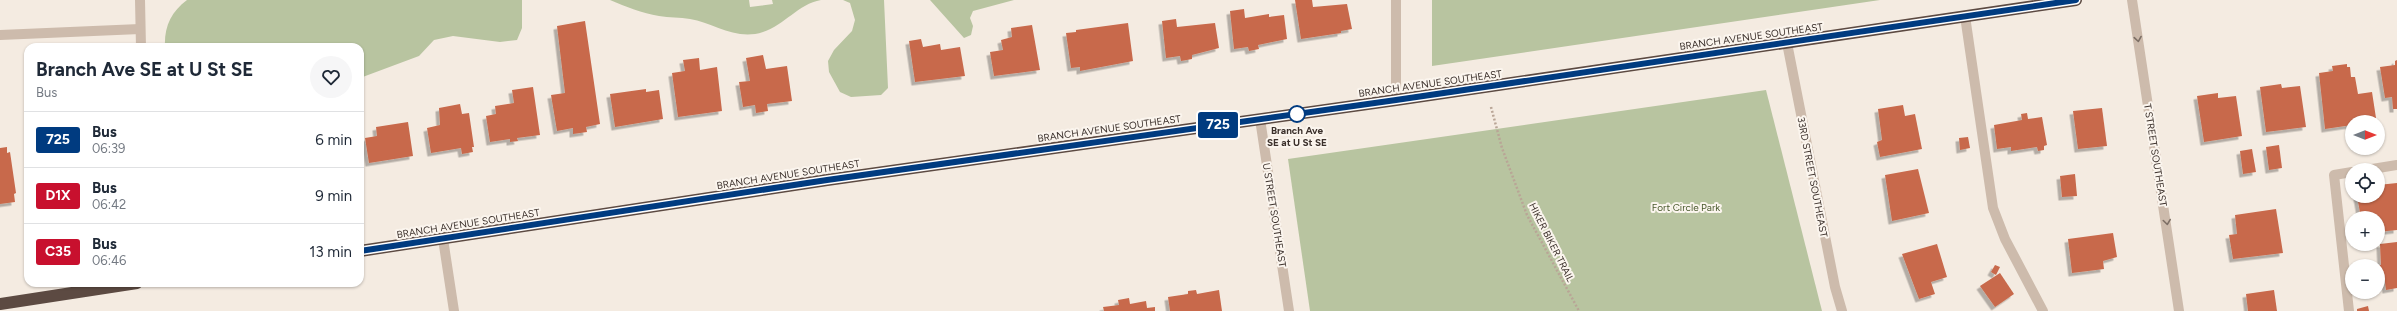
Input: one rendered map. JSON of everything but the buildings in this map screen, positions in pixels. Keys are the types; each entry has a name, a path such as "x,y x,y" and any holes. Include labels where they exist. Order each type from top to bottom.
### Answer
{"highway":[{"name":"BRANCH AVENUE SOUTHEAST","path":"364,250 827,180 1487,87 2076,0"},
{"path":"0,304 111,287"}],"street":[{"path":"140,0 141,43"},
{"path":"1396,0 1396,100"},
{"name":"T STREET SOUTHEAST","path":"2132,0 2179,311"},
{"path":"1965,16 1993,208 2005,239 2043,311"},
{"path":"0,35 140,29"},
{"name":"33RD STREET SOUTHEAST","path":"1787,43 1835,288 1842,311"},
{"name":"U STREET SOUTHEAST","path":"1260,119 1289,311"},
{"path":"2385,167 2397,165"},
{"path":"2345,173 2334,175 2349,311"},
{"path":"443,239 454,311"}],"path":[{"name":"HIKER BIKER TRAIL","path":"1487,87 1502,148 1527,215 1579,311"}],"green space":[{"path":"187,0 522,0 522,28 517,40 500,42 453,36 434,40 419,56 364,77 364,43 165,43 167,27 173,15"},
{"path":"610,0 749,0 750,7 773,4 772,0 821,0 813,2 798,10 771,29 753,34 744,34 734,33 690,19 663,17 646,13"},
{"path":"843,0 884,0 888,88 881,95 851,97 840,92 829,72 828,61 834,50 852,31 855,20 850,3"},
{"path":"930,0 1014,0 973,11 970,18 973,26 971,35 964,38"},
{"path":"1432,0 1880,0 1432,66"},
{"name":"Fort Circle Park","path":"1766,90 1822,311 1310,311 1288,159"}],"bus line":[{"name":"725","path":"364,250 827,180 1396,100 2076,0"}],"place":[{"name":"Branch Ave SE at U St SE","path":"1297,114"}]}
